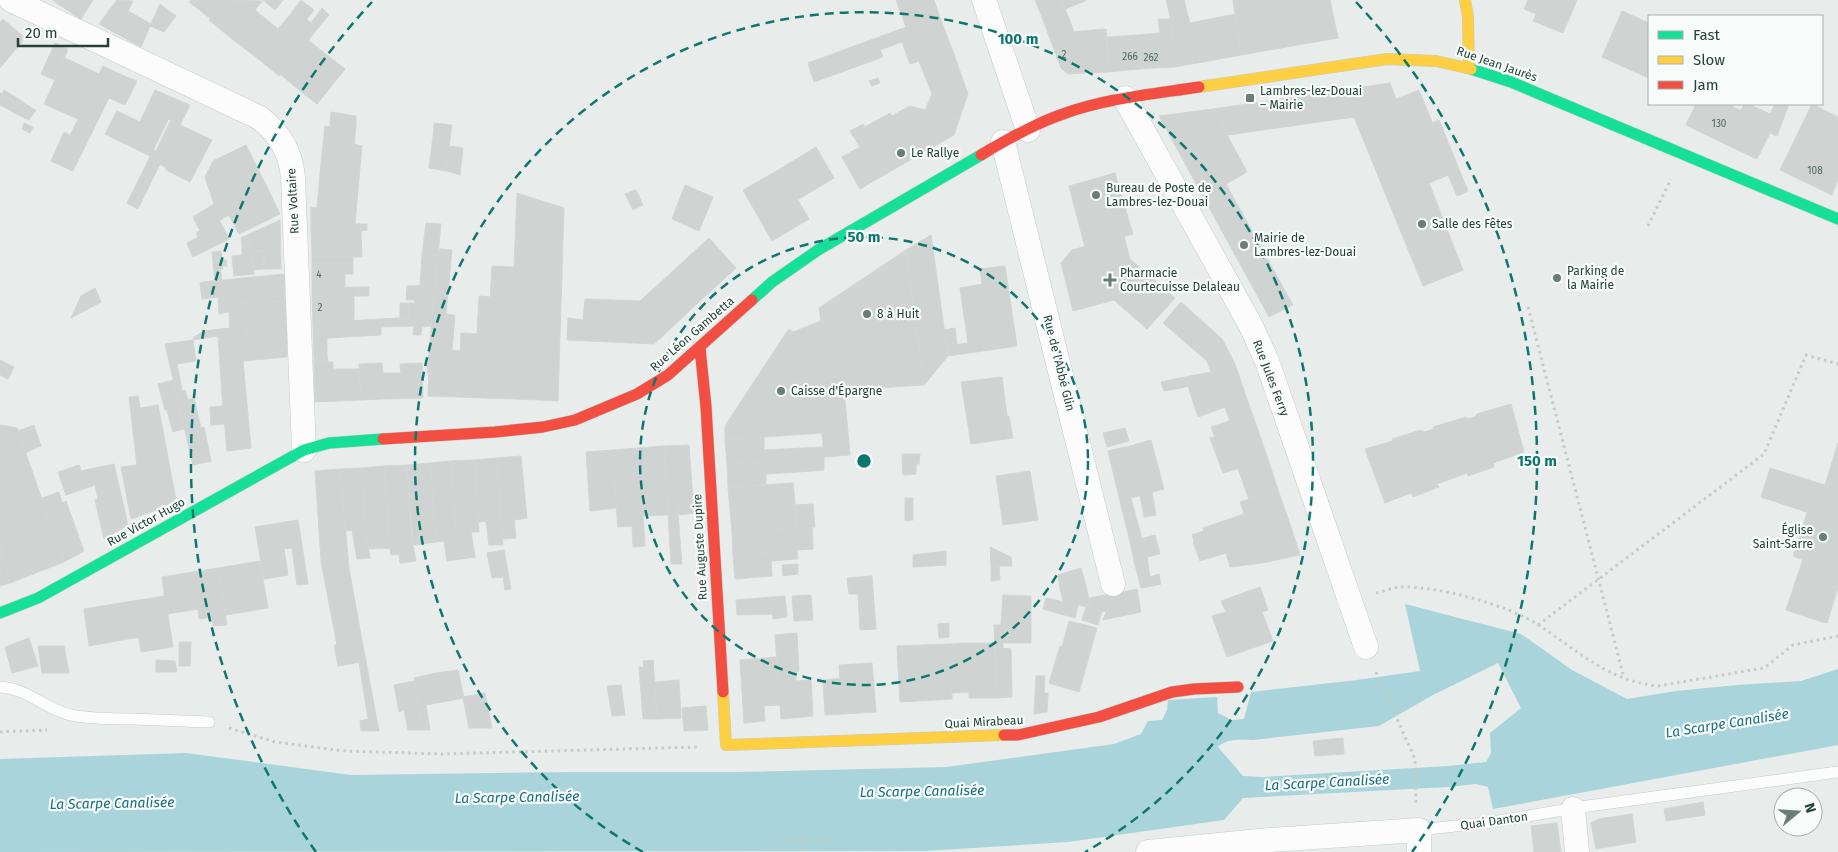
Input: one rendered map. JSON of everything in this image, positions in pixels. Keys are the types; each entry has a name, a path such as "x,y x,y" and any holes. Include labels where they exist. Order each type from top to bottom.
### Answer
{"street":[{"name":"Rue Voltaire","path":"11,0 260,118 280,137 292,166 293,178 304,450"},
{"path":"984,0 1028,130"},
{"path":"1465,0 1468,17 1469,68"},
{"name":"Rue Jean Jaurès","path":"1028,130 1076,109 1125,98 1387,60 1429,59 1469,68 1511,82 1838,219"},
{"name":"Rue Jules Ferry","path":"1125,98 1264,352 1366,647"},
{"name":"Rue Léon Gambetta","path":"304,450 329,443 496,432 542,427 575,420 611,406 653,385 700,348 772,282 803,259 1003,142 1028,130"},
{"name":"Rue de l'Abbé Glin","path":"1003,142 1112,584"},
{"name":"Rue Auguste Dupire","path":"700,348 706,407 726,745"},
{"name":"Rue Victor Hugo","path":"0,613 38,598 304,450"},
{"name":"Quai Mirabeau","path":"726,745 1018,735 1098,717 1172,692 1238,687"},
{"path":"1573,809 1577,852"},
{"name":"Quai Danton","path":"1148,852 1269,840 1419,841"}],"lane":[{"path":"0,688 9,688 33,696 54,709 69,714 96,718 209,722"},
{"name":"Quai Danton","path":"1419,841 1492,822 1838,772"}],"path":[{"path":"1648,226 1682,154"},
{"path":"1528,307 1624,678"},
{"path":"1538,625 1764,454 1806,355 1838,364"},
{"path":"1349,600 1400,586 1459,595 1496,605 1518,613 1606,670 1645,685 1658,686 1764,668 1792,645 1838,636"},
{"path":"1377,674 1415,759 1416,797"},
{"path":"209,722 275,742 345,751 441,754 692,748 726,745"},
{"path":"777,841 804,842 830,840"},
{"path":"804,842 805,852"}],"water":[{"name":"La Scarpe Canalisée","path":"1405,604 1521,634 1572,670 1627,699 1676,691 1801,681 1838,669 1838,745 1493,809 1488,787 1476,784 1243,798 1224,820 1068,842 925,851 0,852 0,759 186,753 351,775 741,772 946,767 1114,744 1141,734 1148,721 1162,720 1167,710 1168,700 1217,697 1218,713 1232,720 1244,719 1251,692 1420,671","holes":["1498,663 1521,708 1490,733 1491,753 1486,762 1262,777 1243,776 1218,747 1225,742 1234,740 1253,740 1379,726 1433,695"]}],"building":[{"path":"52,0 93,0 81,19"},
{"path":"117,0 133,1 128,11 151,24 141,47 99,24"},
{"path":"191,0 225,0 211,19 189,2"},
{"path":"225,0 262,1 232,39 209,20"},
{"path":"263,0 283,0 275,10"},
{"path":"301,0 314,10 303,24 290,15"},
{"path":"896,0 934,0 939,15 906,27"},
{"path":"1035,0 1062,0 1065,9 1042,17"},
{"path":"1061,0 1074,0 1075,5 1065,9"},
{"path":"1074,0 1085,0 1085,1 1075,5"},
{"path":"1166,0 1184,0 1190,23 1235,14 1241,55 1175,67 1172,24"},
{"path":"1233,0 1330,0 1338,38 1241,55"},
{"path":"1528,0 1577,0 1563,33 1533,21 1536,14 1524,9"},
{"path":"160,4 176,16 164,32 150,26"},
{"path":"322,8 329,15 318,28 311,23"},
{"path":"1065,9 1068,16 1045,25 1042,17"},
{"path":"255,10 278,29 256,57 232,39"},
{"path":"1622,11 1648,23 1648,66 1644,76 1602,57"},
{"path":"290,15 303,24 306,19 318,28 302,48 278,29"},
{"path":"939,15 952,49 919,61 914,47 905,46 902,42 880,50 883,57 814,82 808,63"},
{"path":"1068,16 1074,32 1081,31 1083,73 1068,74 1061,68 1045,25"},
{"path":"3,19 25,38 15,50 14,46 0,36 0,22"},
{"path":"1158,19 1171,19 1175,67 1152,68 1149,34 1160,33"},
{"path":"278,29 302,48 279,76 256,57"},
{"path":"1106,29 1108,72 1083,73 1081,31"},
{"path":"1149,34 1152,68 1128,70 1124,36"},
{"path":"0,36 14,46 15,50 0,68"},
{"path":"1124,36 1128,70 1108,72 1107,37"},
{"path":"308,40 332,59 304,94 280,74"},
{"path":"902,42 905,46 914,47 919,61 910,64"},
{"path":"55,43 68,49 55,80 41,74"},
{"path":"952,49 968,94 959,120 925,110 932,94 919,61"},
{"path":"65,58 99,74 103,66 122,75 73,171 51,161 64,132 70,135 78,119 44,104"},
{"path":"332,59 345,69 317,104 304,94"},
{"path":"1648,66 1648,78 1644,76"},
{"path":"122,75 137,81 125,105 109,98"},
{"path":"878,78 880,83 872,86 869,81"},
{"name":"Salle des Fêtes","path":"1390,83 1396,99 1419,90 1453,173 1429,183 1463,270 1423,286 1354,117 1228,135 1213,109"},
{"path":"4,90 12,95 10,99 2,94"},
{"path":"155,90 178,100 150,156 105,134 117,111 140,122"},
{"path":"0,93 29,114 26,119 0,105"},
{"path":"12,95 32,108 29,114 10,99"},
{"path":"178,100 190,105 180,125 212,140 190,182 172,173 178,161 156,151 171,120 168,119"},
{"path":"1696,105 1730,105 1741,111 1725,144 1686,125"},
{"path":"1744,105 1750,105 1770,114 1774,105 1789,105 1777,136 1770,133 1757,159 1725,144"},
{"path":"1812,105 1838,117 1838,179 1832,195 1780,170"},
{"path":"910,106 925,110 911,118 906,108"},
{"path":"32,108 36,110 29,120 26,119"},
{"name":"Le Rallye","path":"906,108 911,118 925,110 959,120 954,135 891,171 865,127 890,113 892,116"},
{"name":"Mairie de Lambres-lez-Douai","path":"1213,109 1247,172 1226,184 1293,305 1269,317 1159,116"},
{"path":"331,112 356,116 356,125 330,124"},
{"path":"1439,120 1468,191 1457,196 1448,175 1453,173 1432,123"},
{"path":"24,123 33,127 30,133 22,129"},
{"path":"434,123 452,125 451,130 434,129"},
{"path":"330,124 356,125 354,144 362,146 360,167 321,163 325,126 330,127"},
{"path":"863,124 891,171 860,189 842,157 860,147 850,131"},
{"path":"434,129 451,130 447,171 429,168"},
{"path":"246,145 270,193 238,210 213,161"},
{"path":"450,146 463,148 461,166 447,164"},
{"path":"816,147 834,178 797,200 780,169"},
{"path":"153,150 178,161 172,173 149,159"},
{"path":"149,159 160,164 138,209 127,203"},
{"path":"213,161 238,210 222,219 214,204 205,177"},
{"path":"321,163 360,167 355,224 311,224 311,207 317,208"},
{"path":"447,164 461,166 460,175 447,171"},
{"path":"780,169 809,219 772,241 743,190"},
{"name":"Bureau de Poste de Lambres-lez-Douai","path":"1115,173 1124,204 1077,217 1069,186"},
{"path":"685,185 713,197 699,231 672,219"},
{"path":"636,190 643,205 633,210 625,194"},
{"path":"270,193 280,214 239,234 229,215"},
{"path":"517,193 564,208 558,401 540,400 544,317 512,315 513,285 491,284 492,266 514,267"},
{"path":"214,204 222,219 200,231 193,217"},
{"path":"1124,204 1133,234 1085,247 1077,217"},
{"path":"219,220 222,225 198,237 196,233"},
{"path":"280,220 281,269 264,269 264,251 250,251 250,245 242,245 241,238"},
{"path":"426,223 441,224 438,256 422,256"},
{"path":"311,224 367,224 367,230 361,231 362,257 312,257"},
{"path":"222,225 229,239 193,257 187,243"},
{"path":"931,235 948,356 924,385 906,250"},
{"name":"Pharmacie Courtecuisse Delaleau","path":"1124,236 1130,259 1175,298 1147,329 1114,300 1073,311 1061,263 1072,250"},
{"path":"709,238 736,268 701,300 673,271"},
{"path":"242,245 250,245 250,251 264,251 264,269 253,270 252,254 242,255"},
{"path":"439,249 452,250 446,314 455,315 452,350 461,351 458,397 428,396 429,372 427,373"},
{"name":"8 à Huit","path":"906,250 924,385 814,392 807,342 793,332 821,321 819,308"},
{"path":"221,251 222,260 226,260 227,266 222,266 223,269 220,269 222,280 215,281 212,252"},
{"path":"252,254 254,274 234,276 232,256"},
{"path":"422,256 438,256 435,285 420,286"},
{"path":"312,257 353,257 353,274 345,274 345,288 312,288"},
{"path":"1005,266 1017,346 948,356 947,346 968,343 960,288 982,284 980,269"},
{"path":"673,271 701,300 667,332 642,307 640,301"},
{"path":"284,274 285,301 243,302 243,308 219,314 218,297 202,299 200,283 203,282"},
{"path":"491,284 513,285 512,315 544,317 540,400 486,398"},
{"path":"435,285 432,317 409,318 409,303 415,303 415,300 406,300 407,286"},
{"path":"358,287 369,287 369,296 358,296"},
{"path":"358,287 358,296 354,296 354,321 313,323 312,288"},
{"path":"95,288 101,302 71,318 81,296"},
{"path":"479,296 491,297 486,398 458,397 461,333 477,334"},
{"path":"585,299 640,301 642,307 667,332 654,344 567,340 568,318 583,320"},
{"path":"285,301 287,331 247,335 247,331 193,340 194,337 204,331 230,328 229,311 243,308 243,302"},
{"path":"1181,302 1222,339 1235,364 1211,372 1207,361 1163,323"},
{"path":"400,303 409,303 409,318 400,318"},
{"path":"432,317 431,326 422,327 421,335 413,335 415,318"},
{"path":"415,318 414,326 381,327 381,319"},
{"path":"381,319 381,335 327,338 327,355 314,356 313,323"},
{"path":"955,328 957,345 947,346 944,330"},
{"path":"789,329 807,342 799,355 780,342"},
{"path":"247,331 247,335 287,331 287,357 243,361 246,394 222,396 218,336"},
{"path":"193,340 196,361 177,364 182,391 185,390 188,400 194,398 201,428 204,427 211,461 193,465 165,344"},
{"name":"Caisse d'Épargne","path":"780,342 799,355 807,342 814,392 844,390 846,411 823,415 791,408 793,435 725,440 725,426"},
{"path":"327,355 328,362 314,362 314,356"},
{"path":"0,360 14,367 12,371 0,365"},
{"path":"314,362 333,362 333,369 359,369 361,400 315,402"},
{"path":"382,363 384,399 361,400 359,364"},
{"path":"422,363 423,398 384,399 382,373 401,373 400,364"},
{"path":"1235,364 1247,399 1198,417 1185,377 1211,372"},
{"path":"0,365 12,371 8,379 0,375"},
{"path":"1002,377 1007,416 1009,416 1013,438 971,444 961,382"},
{"path":"1185,377 1188,386 1181,388 1179,378"},
{"path":"1179,378 1181,388 1164,391 1161,382"},
{"path":"173,380 184,429 173,432 158,384"},
{"path":"246,394 251,448 227,451 222,396"},
{"path":"138,396 159,509 131,519 121,467 137,465 129,397"},
{"path":"1247,399 1268,459 1227,472 1215,437 1233,431 1225,407"},
{"path":"1511,404 1524,452 1493,463 1494,467 1468,476 1467,473 1437,484 1439,487 1413,497 1411,493 1385,503 1365,449 1421,430 1424,432 1434,429 1433,427 1466,417 1467,419 1475,417 1477,414"},
{"path":"158,405 176,500 159,509 140,408"},
{"path":"224,406 225,424 211,425 210,407"},
{"path":"791,408 823,415 846,411 850,455 824,457 822,433 793,435"},
{"path":"1229,421 1233,431 1215,437 1211,427"},
{"path":"0,425 17,428 64,562 10,583 0,546"},
{"path":"34,425 41,446 25,453 18,431"},
{"path":"1125,428 1129,441 1107,447 1103,433"},
{"path":"764,437 764,450 823,447 824,457 727,464 725,440"},
{"path":"1215,437 1227,472 1223,473 1210,438"},
{"path":"1151,440 1164,489 1138,496 1130,446"},
{"name":"Église Saint-Sarre","path":"1838,443 1838,589 1837,591 1832,589 1822,622 1786,610 1815,515 1761,497 1770,468 1825,485"},
{"path":"689,445 693,500 677,501 682,564 671,564 664,446"},
{"path":"664,446 668,515 643,516 638,448"},
{"path":"1130,446 1138,496 1120,501 1108,451"},
{"path":"638,448 643,516 617,518 613,450"},
{"path":"613,450 617,508 590,511 586,452"},
{"path":"902,454 920,454 919,464 916,464 916,474 903,475"},
{"path":"521,456 527,518 514,520 516,538 502,539 497,458"},
{"path":"824,457 824,470 813,471 812,458"},
{"path":"497,458 503,545 489,545 486,521 478,522 475,460"},
{"path":"812,458 813,471 766,474 766,484 728,487 727,464"},
{"path":"1268,459 1278,490 1255,497 1249,481 1243,483 1238,468"},
{"path":"475,460 479,532 471,532 475,557 461,559 456,535 451,461"},
{"path":"451,461 456,535 461,559 447,561 444,541 436,542 430,463"},
{"path":"430,463 436,542 413,545 407,465"},
{"path":"114,464 128,525 104,539 95,500 98,499 95,485 66,495 58,472 79,465 81,471"},
{"path":"407,465 411,534 416,561 400,563 399,554 391,555 384,466"},
{"path":"384,466 390,548 369,549 366,536 362,468"},
{"path":"362,468 366,536 370,558 357,559 352,530 345,531 340,469"},
{"path":"340,469 349,568 362,641 337,645 321,561 315,471"},
{"path":"1030,471 1038,520 1003,525 996,476"},
{"path":"1249,481 1255,497 1249,499 1243,483"},
{"path":"793,483 795,505 730,510 728,487"},
{"path":"1278,490 1289,521 1210,548 1206,537 1194,541 1192,535 1204,531 1203,528 1244,514 1240,502"},
{"path":"59,492 62,503 66,501 84,551 64,562 42,498"},
{"path":"1152,492 1156,515 1144,517 1140,495"},
{"path":"905,498 913,498 913,520 905,521"},
{"path":"1131,498 1142,539 1130,542 1120,501"},
{"path":"693,500 694,513 679,515 677,501"},
{"path":"813,504 815,527 796,528 795,505"},
{"path":"795,505 796,528 732,532 730,510"},
{"path":"1807,513 1815,515 1801,559 1793,556"},
{"path":"643,516 645,546 633,547 632,526 618,527 617,518"},
{"path":"298,520 308,584 297,585 292,548 284,549 288,575 264,579 255,527"},
{"path":"1289,521 1300,555 1230,567 1226,553 1200,561 1193,542 1206,537 1210,548"},
{"path":"812,527 813,549 797,550 796,528"},
{"path":"796,528 797,550 733,555 732,532"},
{"path":"1155,535 1160,554 1147,557 1144,538"},
{"path":"1144,538 1147,557 1134,561 1130,542"},
{"path":"0,546 10,583 0,586"},
{"path":"990,547 1011,557 1012,566 991,566"},
{"path":"504,550 511,589 505,590 503,577 492,578 487,553"},
{"path":"797,550 798,559 771,561 772,576 735,579 733,555"},
{"path":"946,551 946,565 913,567 913,555"},
{"path":"1147,557 1150,577 1159,574 1160,580 1153,583 1153,586 1141,588 1134,561"},
{"path":"260,561 268,608 226,615 218,568"},
{"path":"798,564 798,574 783,576 782,565"},
{"path":"991,566 999,566 1000,580 991,581"},
{"path":"218,568 227,625 213,626 211,607 167,614 162,577"},
{"path":"1081,568 1085,582 1060,588 1058,575"},
{"path":"872,576 876,629 860,630 858,594 849,594 847,578"},
{"path":"1160,580 1161,584 1153,586 1153,583"},
{"path":"1085,582 1091,608 1063,601 1060,588"},
{"path":"1260,587 1268,610 1262,612 1273,641 1227,657 1212,616 1226,612 1221,601"},
{"path":"1137,589 1141,612 1103,620 1106,612 1123,592"},
{"path":"1832,589 1837,591 1827,623 1822,622"},
{"path":"1123,592 1106,612 1091,608 1089,598"},
{"path":"811,595 813,620 794,621 792,596"},
{"path":"1003,595 1031,596 1031,643 1003,643 1003,648 1011,649 1012,697 997,698 994,625 1001,625"},
{"path":"165,596 173,647 141,652 133,601"},
{"path":"785,596 787,617 773,619 772,597"},
{"path":"772,597 773,614 737,615 736,600"},
{"path":"1046,598 1078,605 1075,618 1043,609"},
{"path":"133,601 139,637 89,646 84,609"},
{"path":"211,607 212,617 199,619 198,609"},
{"path":"1086,607 1102,611 1098,625 1082,620"},
{"path":"1069,621 1097,628 1079,692 1049,683"},
{"path":"949,623 949,637 939,638 938,624"},
{"path":"797,633 799,671 796,672 796,681 811,680 813,716 781,719 775,635"},
{"path":"29,638 38,666 12,673 5,647"},
{"path":"362,641 366,661 338,666 334,645"},
{"path":"179,642 191,642 190,666 179,666"},
{"path":"964,643 965,654 950,655 950,644"},
{"path":"964,643 994,643 997,698 974,698 974,692 952,693 950,655 965,654"},
{"path":"950,644 952,699 900,702 897,646"},
{"path":"38,646 64,646 69,673 42,673"},
{"path":"776,657 780,705 764,706 765,721 744,723 740,660"},
{"path":"156,660 175,661 177,672 156,672"},
{"path":"653,660 657,719 643,719 639,667 644,667 643,661"},
{"path":"366,661 379,731 371,731 368,719 359,662"},
{"path":"872,663 873,675 840,678 839,665"},
{"path":"458,670 464,698 442,702 436,673"},
{"path":"436,673 442,702 426,705 430,730 423,730 414,678"},
{"path":"873,675 876,712 825,715 823,680"},
{"path":"1036,676 1045,676 1044,693 1048,693 1047,712 1034,714"},
{"path":"679,680 681,718 657,719 655,682"},
{"path":"414,681 423,730 408,730 404,710 399,712 394,685"},
{"path":"621,685 625,715 612,716 607,686"},
{"path":"969,692 974,692 974,698 969,698"},
{"path":"485,693 492,728 469,728 463,697"},
{"path":"706,706 708,730 684,731 682,708"},
{"path":"368,719 371,731 361,731 360,721"},
{"path":"1343,738 1344,754 1315,756 1313,741"},
{"path":"1703,802 1705,815 1666,821 1664,809"},
{"path":"1632,814 1636,842 1596,849 1591,823 1599,819"},
{"path":"1557,823 1561,852 1534,852 1531,826"}],"traffic: fast":[{"path":"1471,69 1511,82 1838,219"},
{"path":"752,300 772,282 818,250 981,155"},
{"path":"0,613 38,598 304,450 329,443 383,439"}],"traffic: slow":[{"path":"1465,0 1468,17 1469,67"},
{"path":"1199,87 1387,59 1436,61 1471,69"},
{"path":"723,692 726,745 1004,735"}],"traffic: jam":[{"path":"981,155 1032,127 1096,104 1199,87"},
{"path":"383,439 495,432 543,427 575,420 637,394 668,375 752,300"},
{"path":"700,348 706,407 723,692"},
{"path":"1004,735 1018,735 1099,717 1172,692 1238,687"}],"place":[{"name":"Lambres-lez-Douai – Mairie","path":"1250,98"},
{"name":"Le Rallye","path":"901,153"},
{"name":"Bureau de Poste de Lambres-lez-Douai","path":"1096,195"},
{"name":"Salle des Fêtes","path":"1422,224"},
{"name":"Mairie de Lambres-lez-Douai","path":"1244,245"},
{"name":"Parking de la Mairie","path":"1557,278"},
{"name":"Pharmacie Courtecuisse Delaleau","path":"1110,280"},
{"name":"8 à Huit","path":"867,314"},
{"name":"Caisse d'Épargne","path":"781,391"},
{"name":"Église Saint-Sarre","path":"1823,537"}]}
